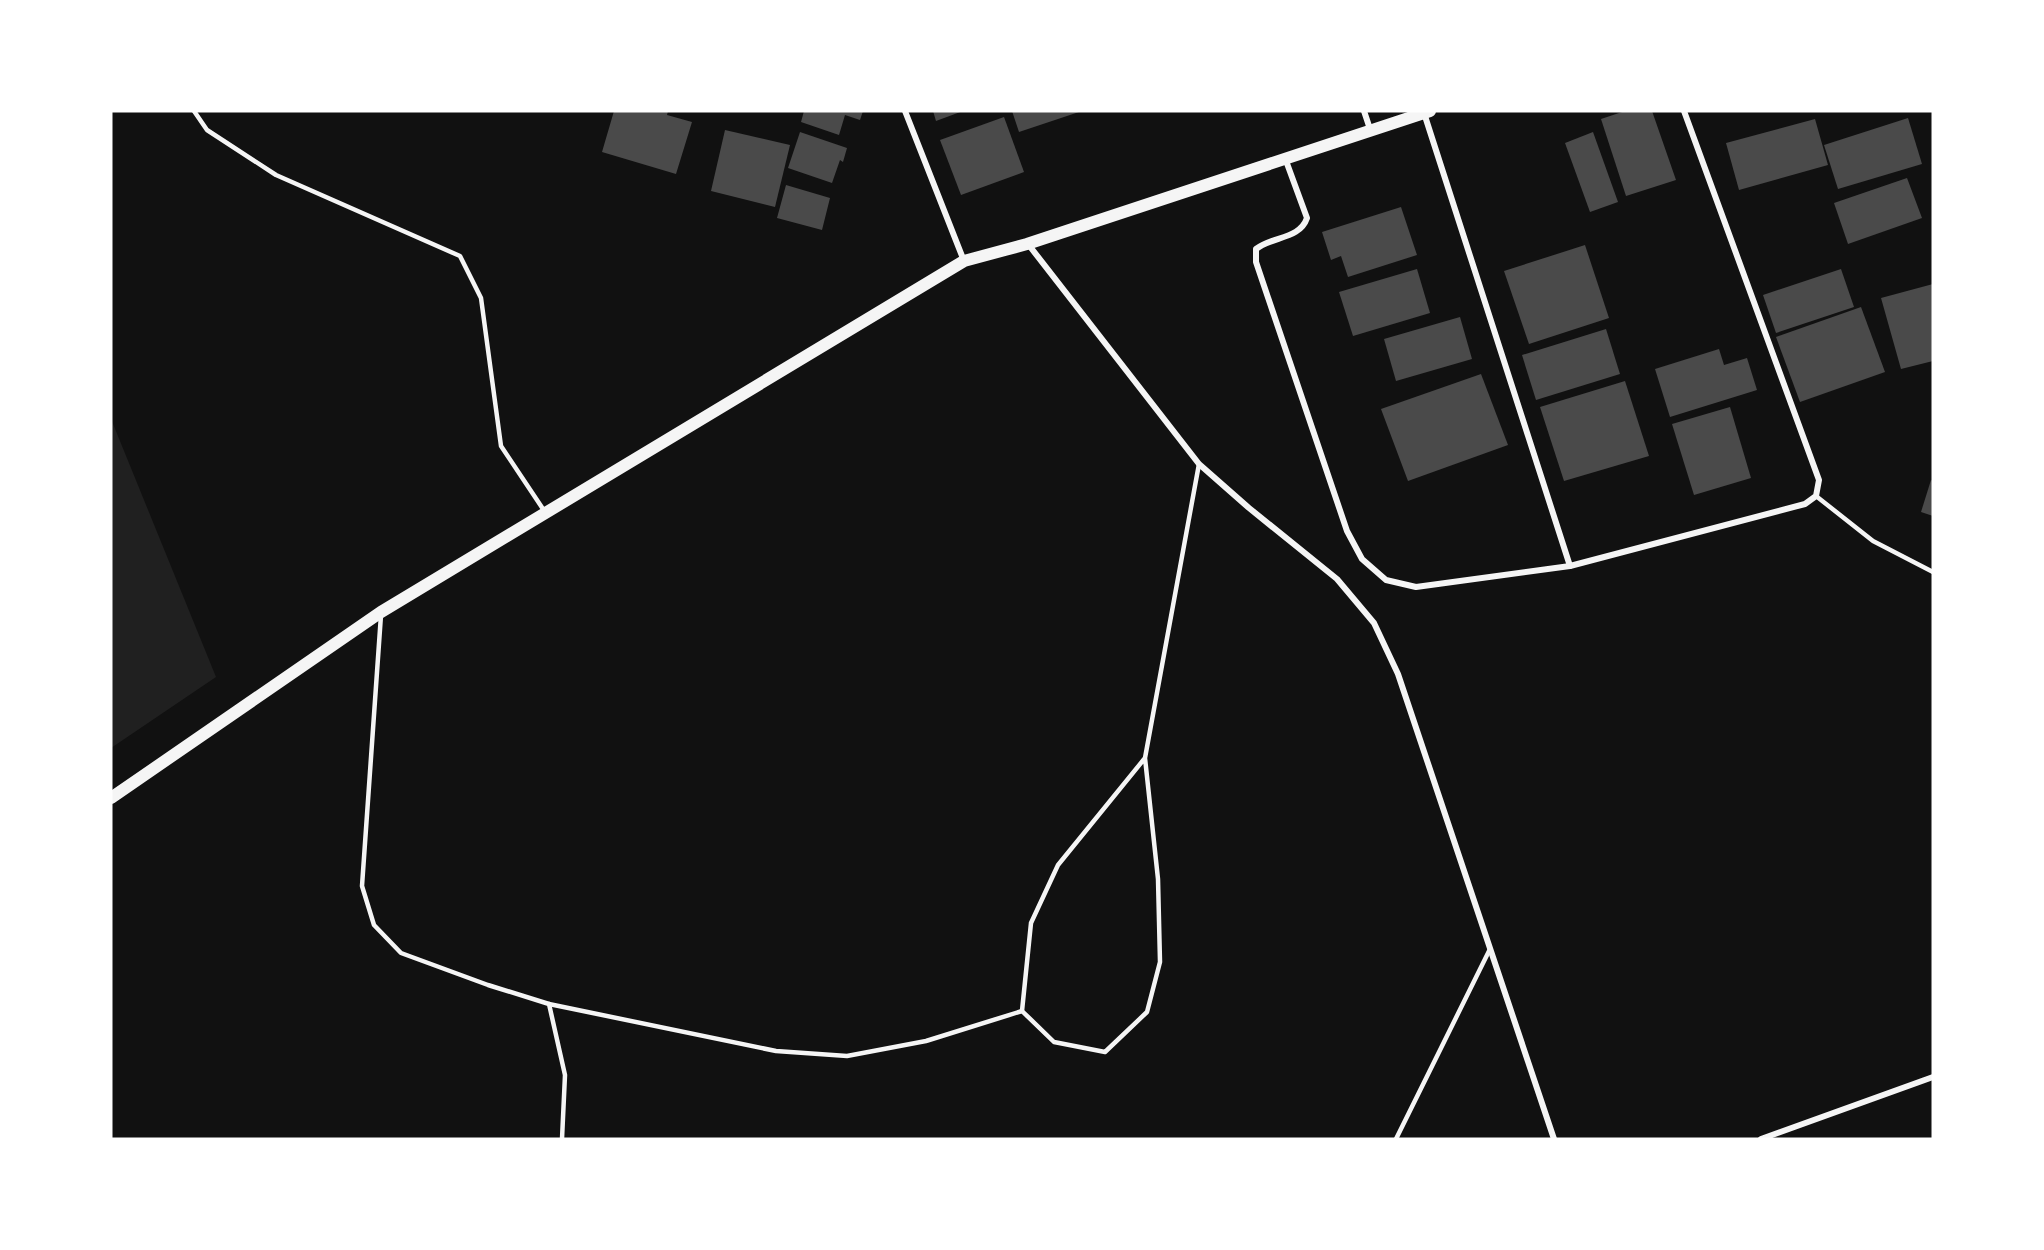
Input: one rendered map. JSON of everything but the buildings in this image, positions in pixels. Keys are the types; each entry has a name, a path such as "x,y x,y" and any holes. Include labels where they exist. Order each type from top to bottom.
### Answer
{"main road":[{"path":"111,798 381,612 964,261 1027,244 1427,112"}],"street":[{"path":"905,111 964,261"},
{"path":"1364,111 1370,129"},
{"path":"1285,158 1307,218 1304,226 1298,232 1266,242 1256,249 1256,262 1347,531 1362,559 1386,580 1416,587 1570,566 1805,504 1816,496 1819,480 1684,111"},
{"path":"1427,112 1570,566"},
{"path":"1027,244 1199,464 1337,579 1374,623 1398,674 1554,1139"},
{"path":"1761,1139 1933,1077"}],"lane":[{"path":"194,111 207,130 276,175 460,256 481,298 501,446 546,514"},
{"path":"1022,1011 1054,1042 1106,1052 1147,1012 1161,962 1158,879 1145,758 1199,464"},
{"path":"1816,496 1873,541 1933,572"},
{"path":"381,612 362,886 374,925 401,953 488,985 549,1004 776,1051 847,1056 926,1041 1022,1011"},
{"path":"1022,1011 1031,923 1058,865 1145,758"},
{"path":"1396,1139 1490,949"},
{"path":"549,1004 565,1075 562,1139"}],"shaded area":[{"path":"111,419 216,677 111,748"}]}
